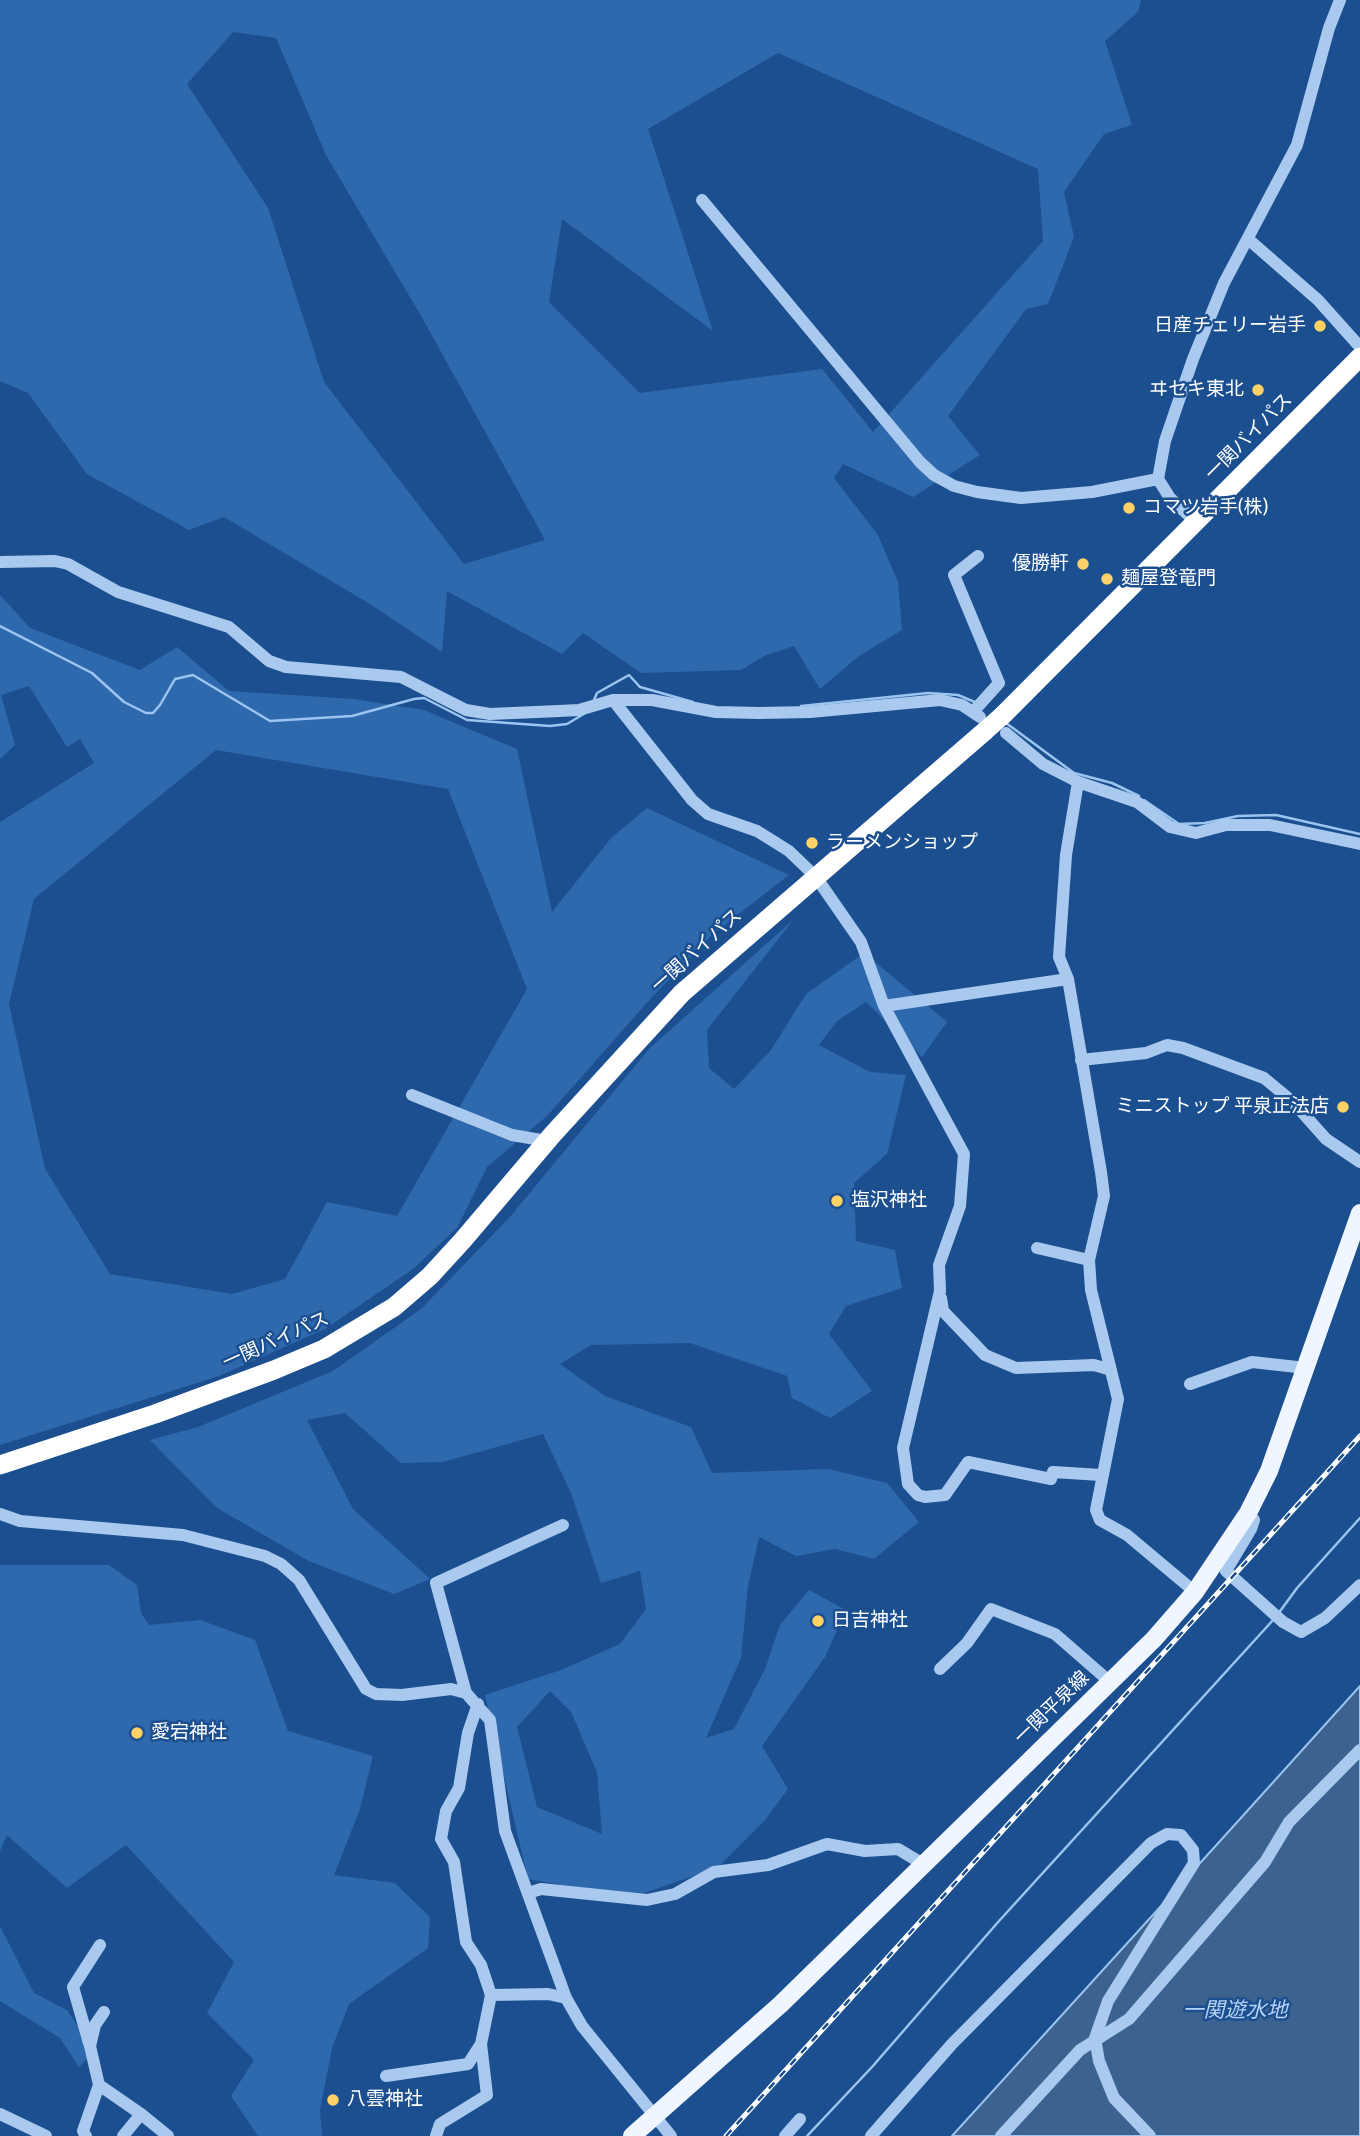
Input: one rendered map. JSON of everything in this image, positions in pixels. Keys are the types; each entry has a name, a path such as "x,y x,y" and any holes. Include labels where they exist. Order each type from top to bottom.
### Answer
{"highway":[{"name":"一関バイパス","path":"0,1465 155,1414 324,1349 394,1307 430,1276 547,1141 682,993 817,877 979,720 1004,724 1196,522 1360,357"}],"main road":[{"name":"一関平泉線","path":"632,2136 781,2004 1154,1639 1195,1592 1248,1513 1269,1471 1360,1213"}],"street":[{"path":"1196,522 1170,498 1158,479 1165,440 1193,359 1224,283 1297,145 1329,28 1340,0"},
{"path":"702,200 920,463 934,475 954,486 1021,498 1092,492 1158,479"},
{"path":"1248,239 1318,300 1360,348"},
{"path":"0,562 55,561 68,564 118,592 229,627 269,661 286,667 401,677 466,710 490,714 583,709 613,699 652,699 716,712 759,713 846,709 940,700 962,705 979,720 999,683 954,575 978,556"},
{"path":"613,699 692,800 708,814 757,831 789,851 817,877 861,942 884,1006 964,1154 960,1206 939,1265 943,1311 985,1355 1016,1368 1094,1365 1111,1370"},
{"path":"1004,724 1043,764 1078,782 1137,802 1170,827 1196,833 1226,825 1270,825 1360,844"},
{"path":"1078,782 1060,912 1059,957 1068,979 1104,1196 1089,1260 1091,1290 1111,1370 1117,1408 1101,1475 1096,1510 1100,1520 1127,1535 1195,1592"},
{"path":"884,1006 1068,979"},
{"path":"1081,1060 1146,1053 1167,1045 1183,1048 1264,1078 1293,1102 1326,1139 1360,1162"},
{"path":"412,1095 512,1135 547,1141"},
{"path":"1037,1248 1089,1260"},
{"path":"940,1291 903,1448 908,1484 913,1490 925,1497 946,1494 968,1462 1051,1479 1053,1472 1101,1475"},
{"path":"1190,1384 1252,1362 1306,1368"},
{"path":"1248,1513 1254,1520 1251,1530 1226,1571 1278,1617 1301,1632 1325,1618 1360,1585"},
{"path":"0,1514 20,1521 183,1535 265,1556 281,1564 299,1580 366,1689 376,1694 402,1695 451,1689 466,1693 478,1704 490,1720 505,1831 566,1998 582,2026 671,2136"},
{"path":"466,1693 436,1583 563,1525"},
{"path":"940,1669 967,1643 991,1609 1055,1634 1109,1681"},
{"path":"436,2136 440,2124 487,2095 481,2044 491,1995 481,1965 466,1942 454,1863 442,1839 446,1811 459,1788 468,1733 478,1704"},
{"path":"1001,2136 1080,2050 1129,2018 1265,1862 1289,1822 1360,1750"},
{"path":"871,2136 952,2044 1152,1843 1167,1834 1181,1835 1193,1850 1194,1863 1108,2001 1095,2038 1099,2061 1114,2098 1150,2136"},
{"path":"528,1894 541,1889 647,1900 675,1894 714,1872 768,1865 827,1844 865,1851 898,1849 923,1864"},
{"path":"86,2136 83,2132 99,2085 74,1986 100,1945"},
{"path":"491,1995 548,1994 566,1998"},
{"path":"90,2046 95,2025 104,2012"},
{"path":"386,2077 468,2064 481,2044"},
{"path":"99,2085 168,2136"},
{"path":"0,2114 24,2131 46,2136"},
{"path":"123,2136 141,2114"},
{"path":"785,2136 800,2119"}],"shaded area":[{"path":"0,0 1141,0 1138,12 1105,41 1132,125 1104,134 1064,192 1074,237 1048,304 1026,309 948,416 980,455 913,497 843,464 834,478 878,535 898,582 902,630 859,656 820,689 794,646 766,655 741,670 641,673 583,633 562,654 447,591 442,652 370,604 224,517 189,530 87,474 28,393 0,381","holes":["233,32 276,38 326,155 424,321 545,540 464,564 324,382 268,208 187,84","778,53 1038,169 1043,241 873,432 822,369 640,393 549,302 562,219 713,331 648,129"]},
{"path":"0,595 30,628 140,670 177,647 229,691 353,699 424,710 517,749 552,912 611,838 647,808 789,875 713,934 652,997 547,1116 487,1167 457,1228 413,1269 325,1329 219,1376 0,1445 0,822 94,763 80,739 67,747 29,686 1,695 15,745 0,759","holes":["216,750 448,789 527,989 397,1216 327,1202 285,1279 232,1294 110,1274 45,1169 9,1004 34,899"]},
{"path":"794,919 707,1030 709,1068 734,1089 771,1050 806,994 864,953 947,1022 922,1057 866,1002 837,1021 819,1045 870,1072 906,1075 887,1154 854,1183 856,1241 895,1250 902,1288 846,1306 829,1334 872,1391 830,1418 792,1398 787,1376 690,1343 591,1345 560,1364 605,1396 691,1427 712,1473 828,1469 887,1483 919,1522 874,1559 835,1549 796,1556 759,1537 748,1586 741,1658 706,1738 734,1729 765,1669 780,1625 809,1590 846,1610 825,1657 762,1746 788,1789 765,1820 717,1868 644,1893 585,1889 528,1879 485,1695 561,1670 620,1644 646,1609 640,1571 601,1583 571,1493 543,1434 443,1462 401,1463 345,1413 307,1420 353,1509 430,1579 394,1594 309,1561 217,1508 150,1440 198,1427 333,1371 421,1309 509,1218 649,1049","holes":["550,1691 571,1712 597,1772 602,1834 537,1807 517,1727"]},
{"path":"0,1565 109,1565 137,1585 141,1613 149,1625 200,1620 255,1640 288,1731 373,1756 360,1809 334,1875 395,1883 430,1917 428,1948 349,2004 332,2048 320,2110 322,2136 258,2136 231,2096 254,2060 207,2013 234,1962 126,1845 67,1888 7,1835 0,1851"},
{"path":"0,1926 34,1993 67,2010 94,2051 79,2067 60,2038 0,2001"}],"water":[{"name":"一関遊水地","path":"1360,1686 1360,2136 952,2136 1221,1840"}],"waterway":[{"path":"0,626 92,673 124,702 146,713 153,713 160,705 175,679 193,675 270,721 352,716 424,698 467,720 550,726 567,724 587,712"},
{"path":"594,700 597,693 629,675 640,687 693,702"},
{"path":"801,706 928,693 958,695 977,703"},
{"path":"1006,723 1074,773 1112,783 1139,796"},
{"path":"1144,800 1179,824 1205,823 1238,816 1276,815 1360,834"},
{"path":"1278,1614 1297,1588 1360,1518"},
{"path":"807,2136 1274,1619"}],"railway":[{"path":"726,2136 1360,1436"}],"place":[{"name":"日産チェリー岩手","path":"1320,326"},
{"name":"ヰセキ東北","path":"1258,390"},
{"name":"コマツ岩手(株)","path":"1129,508"},
{"name":"優勝軒","path":"1083,564"},
{"name":"麺屋登竜門","path":"1107,579"},
{"name":"ラーメンショップ","path":"812,843"},
{"name":"ミニストップ 平泉正法店","path":"1343,1107"},
{"name":"塩沢神社","path":"837,1201"},
{"name":"日吉神社","path":"818,1621"},
{"name":"愛宕神社","path":"137,1733"},
{"name":"八雲神社","path":"333,2100"}]}
